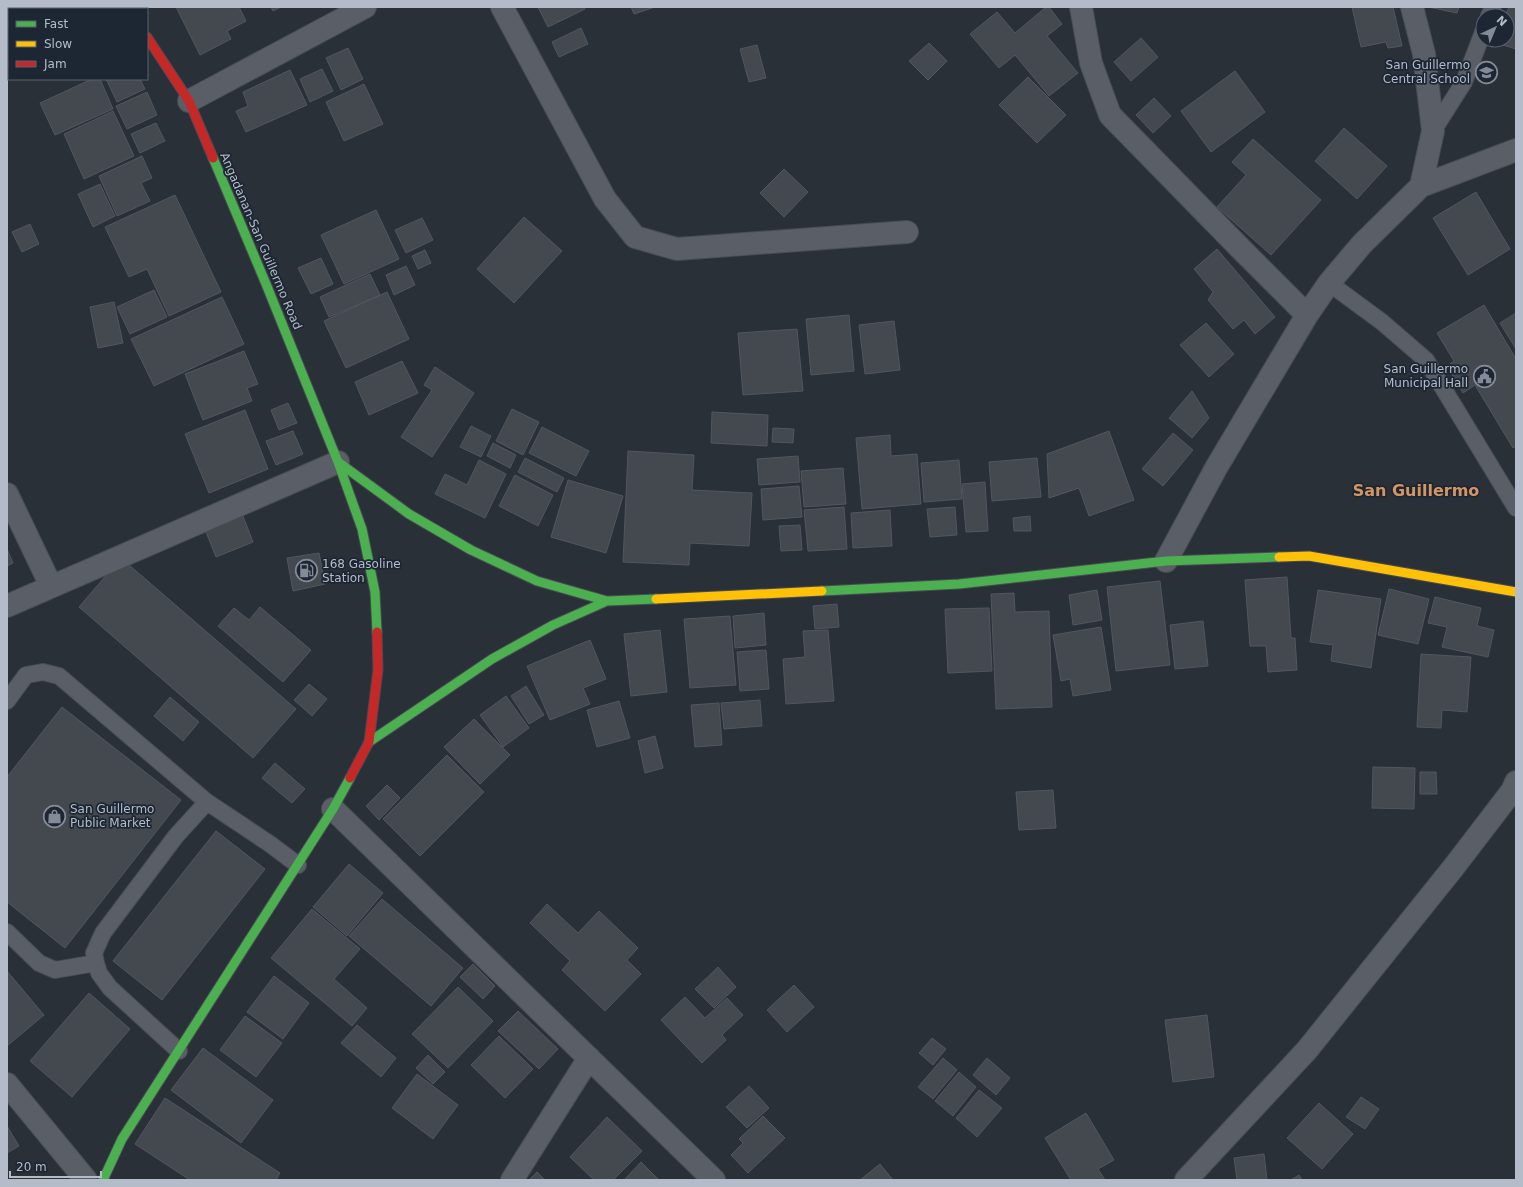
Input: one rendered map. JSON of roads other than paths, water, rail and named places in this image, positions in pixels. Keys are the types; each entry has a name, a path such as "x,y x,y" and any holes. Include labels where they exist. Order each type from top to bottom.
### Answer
{"street":[{"path":"189,101 365,7"},
{"path":"502,7 605,199 635,237 677,250 907,232"},
{"path":"1081,7 1091,63 1110,115 1307,315"},
{"path":"1412,7 1424,54 1433,131 1421,186"},
{"name":"Angadanan-San Guillermo Road","path":"148,39 189,101 266,284 338,462 362,530 375,592 378,670 369,742"},
{"path":"1166,561 1216,468 1307,315 1329,283 1362,244 1421,186 1516,150"},
{"path":"7,606 338,462 409,514 471,550 537,581 607,600 959,584 1166,561 1309,556 1516,592"},
{"path":"7,494 51,586"},
{"path":"103,1180 122,1139 334,809 369,742 492,659 553,625 607,600"},
{"path":"1186,1180 1307,1050 1453,868 1512,790 1516,782"},
{"path":"334,809 714,1180"},
{"path":"512,1180 589,1058"},
{"path":"7,1084 86,1180"}],"lane":[{"path":"1433,131 1464,82 1477,48"},
{"path":"1329,283 1382,322 1426,360 1516,508"},
{"path":"7,701 26,675 43,672 59,676 207,802 259,836 298,865"},
{"path":"179,1051 110,988 99,973 94,952 102,933 176,836 207,802"},
{"path":"7,932 39,963 55,970 96,963"}],"place":[{"name":"San Guillermo Central School","path":"1486,72"},
{"name":"San Guillermo Municipal Hall","path":"1484,376"},
{"name":"168 Gasoline Station","path":"306,571"},
{"name":"San Guillermo Public Market","path":"54,816"}],"district":[{"name":"San Guillermo","path":"1416,490"}]}
